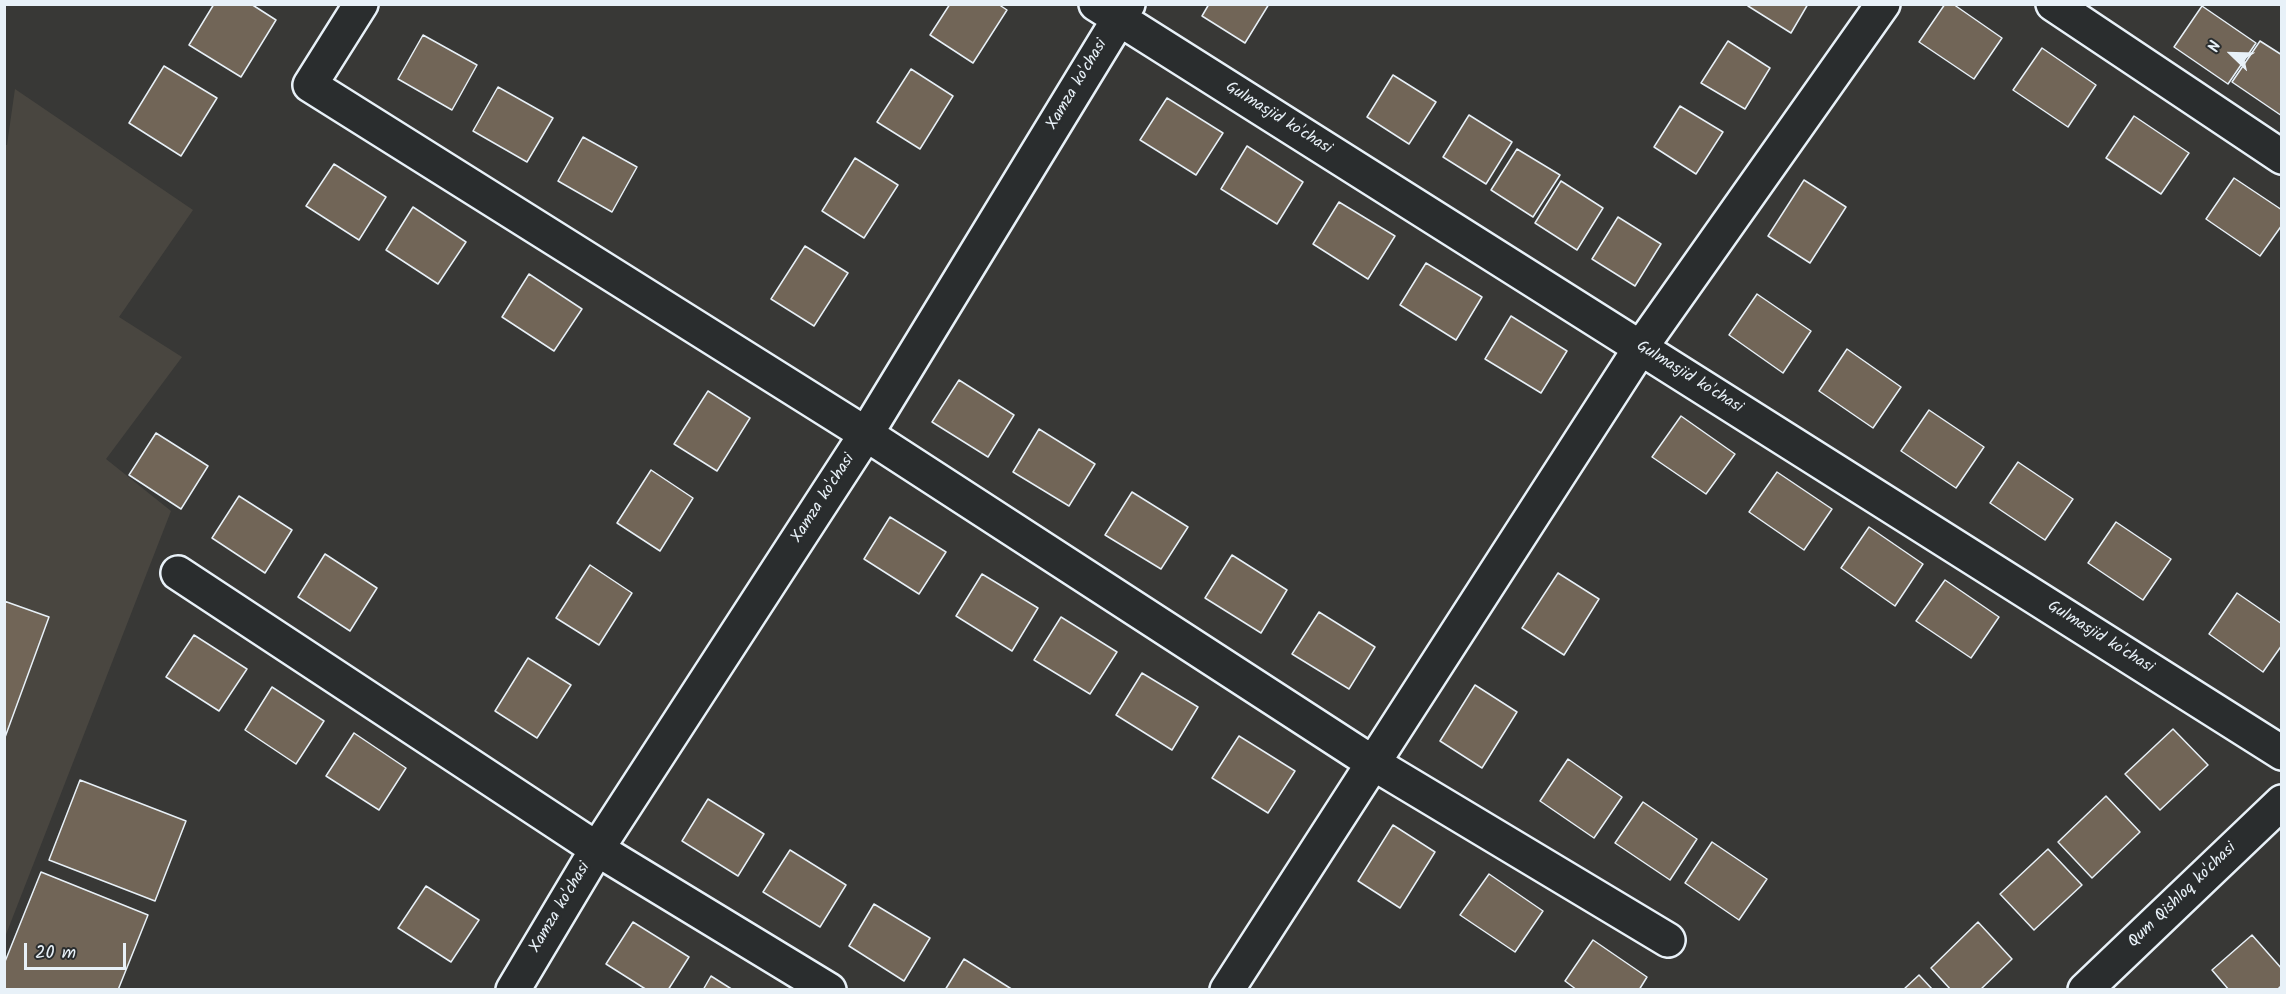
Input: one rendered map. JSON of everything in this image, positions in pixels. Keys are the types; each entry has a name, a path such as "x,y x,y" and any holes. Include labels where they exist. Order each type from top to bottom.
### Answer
{"street":[{"path":"361,4 310,85 866,434 1373,763 1668,940"},
{"path":"1227,990 1641,347 1883,4"},
{"path":"2053,4 2282,157"},
{"name":"Xamza ko'chasi","path":"513,990 597,849 866,434 1114,9"},
{"name":"Gulmasjid ko'chasi","path":"1114,9 1641,347 2282,753"},
{"path":"178,573 597,849 829,990"},
{"name":"Qum Qishloq ko'chasi","path":"2085,990 2282,802"}],"shaded area":[{"path":"15,89 193,210 119,317 182,357 106,459 171,511 5,937 4,145 7,145"}],"building":[{"path":"214,4 251,4 276,20 241,77 189,45"},
{"path":"950,4 998,4 1007,10 973,63 930,35"},
{"path":"1209,4 1269,4 1245,43 1202,16"},
{"path":"1749,4 1808,4 1791,33 1748,6"},
{"path":"1945,4 1953,4 2002,38 1974,79 1919,42"},
{"path":"2202,6 2256,43 2228,84 2174,47"},
{"path":"423,35 477,65 452,110 398,79"},
{"path":"1728,41 1770,68 1745,109 1701,83"},
{"path":"2260,41 2282,55 2282,116 2232,82"},
{"path":"2042,48 2096,85 2068,127 2013,90"},
{"path":"164,66 217,98 181,156 129,123"},
{"path":"911,69 953,96 920,149 877,122"},
{"path":"1393,75 1436,102 1409,144 1367,117"},
{"path":"498,87 553,118 527,162 473,131"},
{"path":"1167,98 1223,133 1196,175 1140,140"},
{"path":"1680,106 1723,132 1696,174 1654,147"},
{"path":"1469,115 1512,142 1486,184 1443,157"},
{"path":"2134,116 2189,153 2161,194 2106,158"},
{"path":"583,137 637,167 612,212 558,181"},
{"path":"1247,146 1303,182 1277,224 1221,189"},
{"path":"1517,149 1560,175 1533,217 1491,190"},
{"path":"855,158 898,185 864,238 822,211"},
{"path":"334,164 386,197 359,240 306,206"},
{"path":"2234,178 2282,210 2282,225 2260,256 2206,219"},
{"path":"1804,180 1846,207 1810,263 1768,236"},
{"path":"1561,181 1603,208 1577,250 1535,223"},
{"path":"1339,202 1395,236 1368,279 1313,244"},
{"path":"413,207 466,242 438,284 386,250"},
{"path":"1618,217 1661,244 1635,286 1592,259"},
{"path":"805,246 848,273 814,326 771,299"},
{"path":"1426,263 1482,297 1456,340 1400,305"},
{"path":"529,274 582,309 554,351 502,317"},
{"path":"1757,294 1811,331 1783,373 1729,335"},
{"path":"1511,316 1567,351 1541,393 1485,359"},
{"path":"1847,349 1901,387 1873,428 1819,391"},
{"path":"959,380 1014,415 988,457 932,422"},
{"path":"708,391 750,418 717,471 674,444"},
{"path":"1929,410 1984,447 1956,488 1901,451"},
{"path":"1681,416 1735,454 1706,494 1652,457"},
{"path":"1039,429 1095,464 1069,506 1013,472"},
{"path":"156,433 208,466 181,509 129,475"},
{"path":"2018,462 2073,499 2045,540 1990,503"},
{"path":"651,470 693,498 660,551 617,523"},
{"path":"1777,472 1832,509 1804,550 1749,512"},
{"path":"1132,492 1188,527 1161,569 1105,535"},
{"path":"239,496 292,530 265,573 212,538"},
{"path":"890,517 946,552 919,594 864,559"},
{"path":"2116,522 2171,559 2143,600 2088,563"},
{"path":"1869,527 1923,564 1895,606 1841,568"},
{"path":"325,554 377,588 350,631 298,597"},
{"path":"1232,555 1287,590 1261,633 1205,598"},
{"path":"590,565 632,593 599,645 556,618"},
{"path":"1558,573 1599,599 1564,655 1522,628"},
{"path":"982,574 1038,608 1012,651 956,616"},
{"path":"1945,580 1999,617 1971,658 1916,621"},
{"path":"2237,593 2282,624 2282,645 2263,672 2209,634"},
{"path":"4,601 49,617 4,740"},
{"path":"1319,612 1375,647 1349,689 1292,654"},
{"path":"1061,617 1117,652 1090,694 1034,660"},
{"path":"194,635 247,669 219,711 166,677"},
{"path":"528,658 571,685 537,738 495,711"},
{"path":"1142,673 1198,707 1172,750 1116,715"},
{"path":"1475,685 1517,712 1482,768 1440,741"},
{"path":"272,687 324,721 296,764 245,730"},
{"path":"2173,729 2208,765 2160,810 2125,774"},
{"path":"354,733 406,768 379,810 326,776"},
{"path":"1239,736 1295,771 1268,813 1212,778"},
{"path":"1568,759 1622,797 1594,838 1540,801"},
{"path":"80,780 186,821 155,901 49,860"},
{"path":"2106,796 2140,832 2092,878 2058,842"},
{"path":"708,799 764,834 738,876 682,841"},
{"path":"1643,802 1697,839 1670,880 1615,843"},
{"path":"1393,825 1435,852 1400,908 1358,881"},
{"path":"1712,842 1767,879 1739,920 1685,883"},
{"path":"2048,849 2082,885 2034,930 2000,894"},
{"path":"790,850 846,885 820,927 763,892"},
{"path":"41,872 148,915 118,990 4,990 4,964"},
{"path":"1489,874 1543,911 1515,952 1460,915"},
{"path":"426,886 479,920 451,962 398,928"},
{"path":"874,904 930,938 904,981 849,946"},
{"path":"633,922 689,957 668,990 647,990 606,964"},
{"path":"1978,922 2012,959 1980,990 1951,990 1931,968"},
{"path":"2252,935 2282,969 2282,985 2277,990 2229,990 2212,970"},
{"path":"1593,940 1647,977 1639,990 1577,990 1565,981"},
{"path":"964,959 1013,990 945,990"},
{"path":"1919,975 1933,990 1903,990"},
{"path":"711,976 733,990 703,990"}]}
